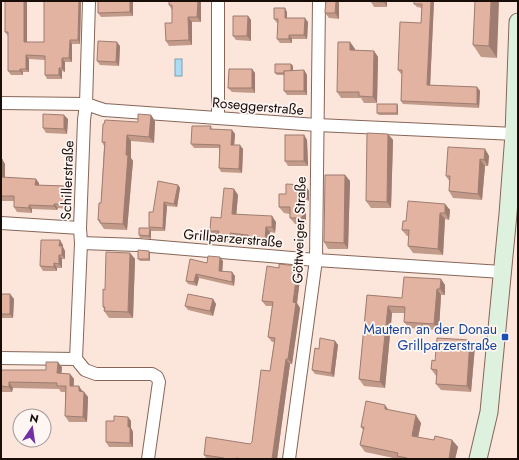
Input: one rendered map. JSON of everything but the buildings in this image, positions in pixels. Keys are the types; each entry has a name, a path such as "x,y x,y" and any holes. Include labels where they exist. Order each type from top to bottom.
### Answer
{"street":[{"name":"Schillerstraße","path":"76,359 89,1"},
{"path":"218,1 218,118"},
{"name":"Göttweiger Straße","path":"289,459 316,260 319,1"},
{"path":"478,459 489,412 502,272 514,134 518,22"},
{"name":"Roseggerstraße","path":"1,102 86,104 104,110 317,126 514,134"},
{"path":"1,223 80,228"},
{"name":"Grillparzerstraße","path":"81,243 138,245 316,260 502,272"},
{"path":"1,358 76,359 85,370 96,374 152,374 157,377 159,382 148,459"}],"water":[{"path":"175,59 182,59 182,76 175,76"}],"place":[{"name":"Mautern an der Donau Grillparzerstraße","path":"505,337"}]}
